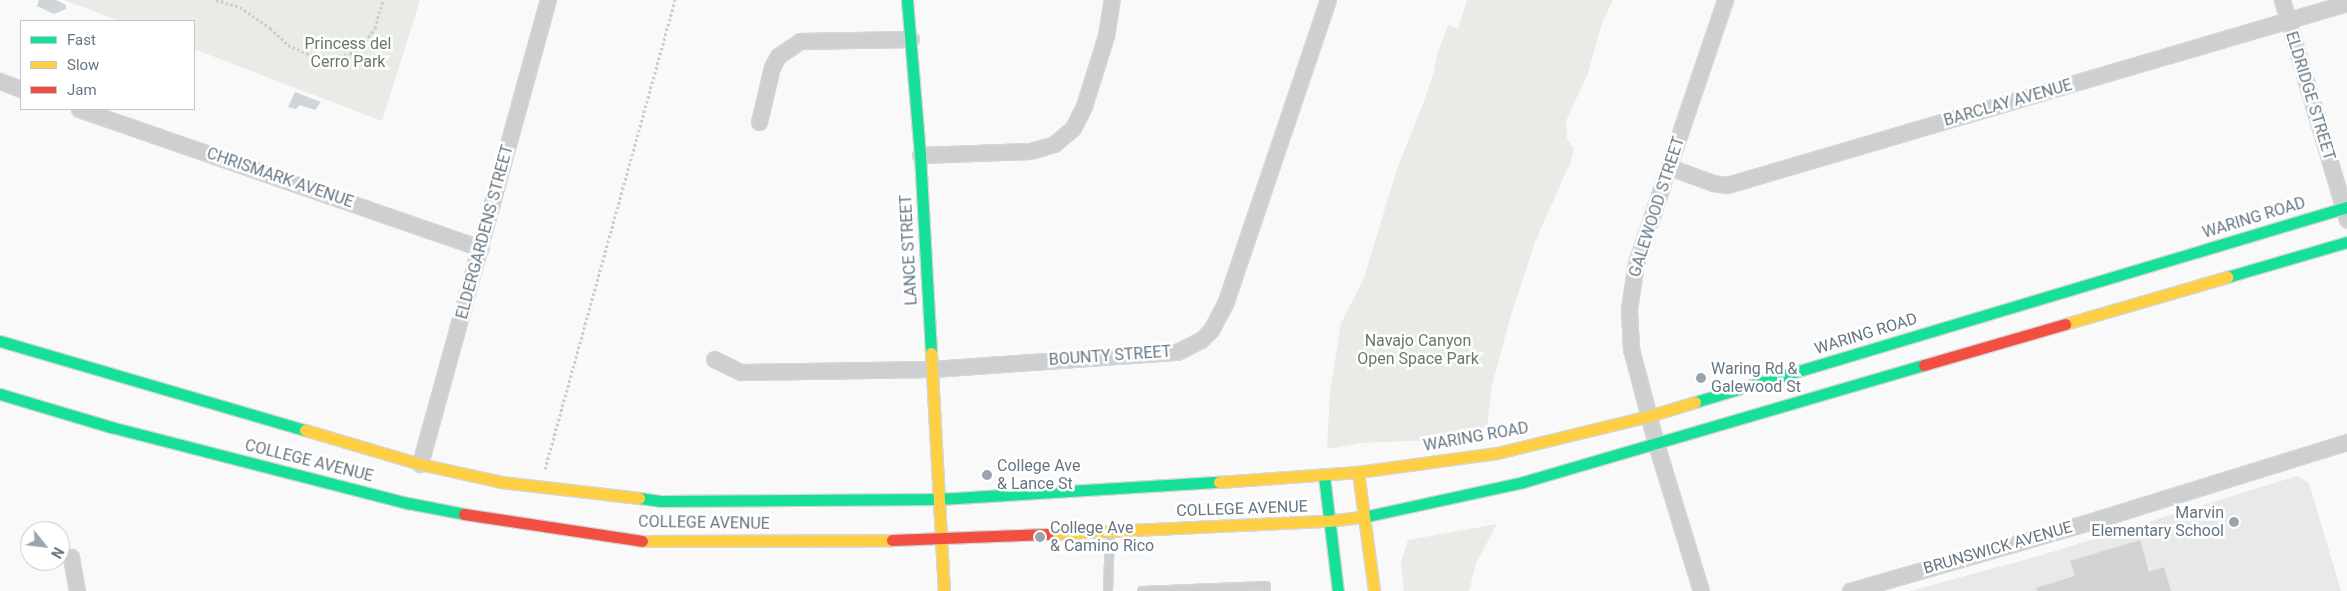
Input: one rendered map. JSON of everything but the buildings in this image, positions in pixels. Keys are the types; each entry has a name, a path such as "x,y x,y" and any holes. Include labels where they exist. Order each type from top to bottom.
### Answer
{"main road":[{"name":"LANCE STREET","path":"907,0 920,155 944,591"},
{"name":"WARING ROAD","path":"1358,472 1497,453 1648,416 2346,212"},
{"path":"1363,517 1523,482 2347,242"},
{"name":"COLLEGE AVENUE","path":"0,341 420,464 501,482 660,501 939,499 1324,476 1358,472"},
{"name":"COLLEGE AVENUE","path":"0,394 111,427 408,503 473,516 651,542 942,539 1328,522 1363,517"},
{"path":"1358,472 1374,591"},
{"path":"1324,476 1328,522 1338,591"}],"street":[{"name":"ELDERGARDENS STREET","path":"420,464 548,0"},
{"path":"920,155 1030,151 1054,144 1073,128 1084,106 1106,36 1112,0"},
{"name":"BOUNTY STREET","path":"714,359 741,372 932,369 1177,352 1200,340 1211,330 1225,304 1328,0"},
{"name":"GALEWOOD STREET","path":"1701,591 1648,416 1631,349 1628,309 1636,263 1725,0"},
{"name":"ELDRIDGE STREET","path":"2282,0 2346,212"},
{"name":"BARCLAY AVENUE","path":"1670,166 1713,183 1727,185 2347,3"},
{"path":"759,122 772,67 778,56 800,41 911,39"},
{"path":"0,81 20,89"},
{"name":"CHRISMARK AVENUE","path":"82,110 481,248"},
{"name":"BRUNSWICK AVENUE","path":"1854,590 2079,525 2347,442"},
{"path":"71,557 76,591"}],"lane":[{"path":"1108,591 1110,531"},
{"path":"1142,591 1266,586 1266,591"}],"path":[{"path":"216,0 240,8 270,28 288,45 313,56 334,57 350,54 365,41 375,28 382,0"},
{"path":"540,486 676,0"}],"shaded area":[{"path":"39,0 56,0 66,5 66,9 54,14 37,6"},
{"path":"295,92 321,102 315,110 300,105 296,109 288,107"},
{"name":"Marvin Elementary School","path":"2297,476 2309,483 2341,591 1910,591 2042,555"}],"green space":[{"name":"Princess del Cerro Park","path":"64,0 420,0 382,121 195,49 195,20 117,20"},
{"name":"Navajo Canyon Open Space Park","path":"1467,0 1613,0 1602,23 1588,73 1566,121 1567,139 1574,148 1571,161 1535,242 1511,315 1492,385 1487,427 1432,440 1361,443 1327,449 1330,392 1341,323 1364,278 1397,169 1424,101 1448,25 1458,29"},
{"path":"1497,524 1476,563 1469,591 1404,591 1401,562 1408,540"}],"traffic: fast":[{"path":"907,0 920,155 931,353"},
{"path":"1695,402 2347,207"},
{"path":"2227,277 2347,242"},
{"path":"0,341 305,430"},
{"path":"1363,517 1523,482 1924,365"},
{"path":"0,394 111,427 408,503 464,514"},
{"path":"1324,476 1338,591"},
{"path":"639,498 660,501 939,499 1219,482"}],"traffic: slow":[{"path":"2065,324 2227,277"},
{"path":"931,353 944,591"},
{"path":"1358,472 1497,453 1649,416 1695,402"},
{"path":"305,430 420,464 501,482 639,498"},
{"path":"1219,482 1358,472 1374,591"},
{"path":"1048,534 1328,521 1363,517"},
{"path":"642,541 892,540"}],"traffic: jam":[{"path":"1924,365 2065,324"},
{"path":"464,514 642,541"},
{"path":"892,540 1048,534"}],"place":[{"name":"Waring Rd & Galewood St","path":"1701,378"},
{"name":"College Ave & Lance St","path":"987,475"},
{"name":"Marvin Elementary School","path":"2234,522"},
{"name":"College Ave & Camino Rico","path":"1040,537"}]}
